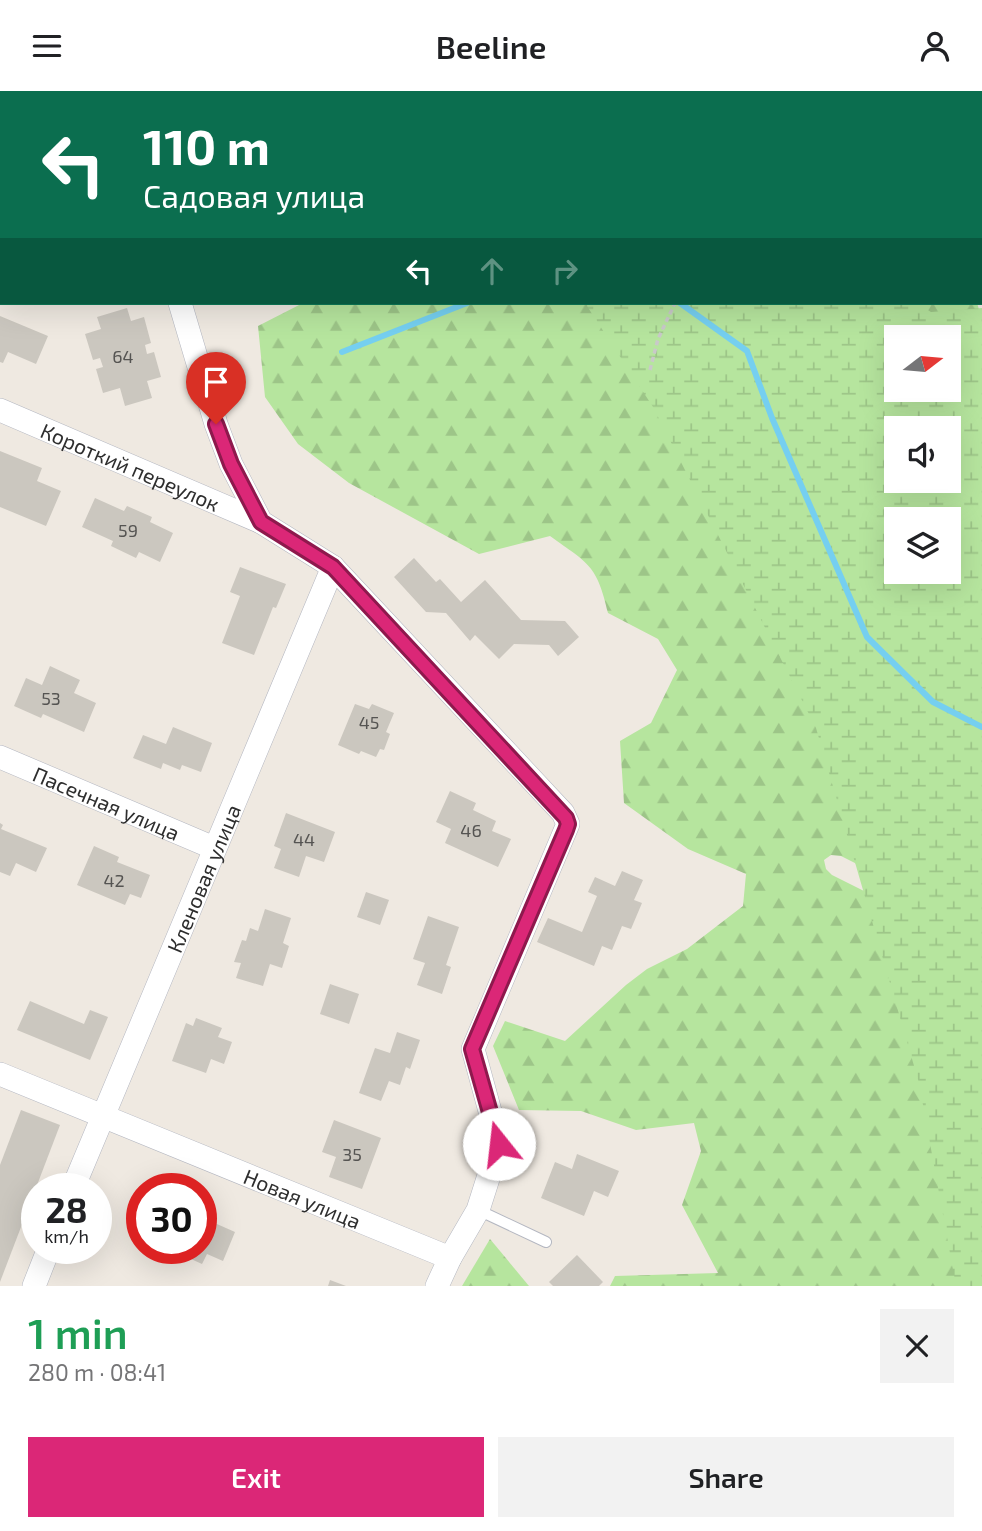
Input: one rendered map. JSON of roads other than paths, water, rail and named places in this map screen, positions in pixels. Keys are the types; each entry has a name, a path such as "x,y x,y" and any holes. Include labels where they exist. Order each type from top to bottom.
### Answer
{"street":[{"path":"181,305 231,464 261,522"},
{"name":"Короткий переулок","path":"0,410 261,522 333,567 563,813 568,824 566,830 472,1049 499,1144 478,1210"},
{"name":"Кленовая улица","path":"79,1173 333,567"},
{"name":"Пасечная улица","path":"0,757 214,848"},
{"name":"Новая улица","path":"0,1074 450,1258"},
{"path":"438,1286 450,1258 478,1210"},
{"path":"34,1286 43,1264"}],"lane":[{"path":"478,1210 546,1242"}],"waterway":[{"path":"342,352 462,305"},
{"path":"683,305 747,351 772,418 867,637 933,702 982,727"}]}
